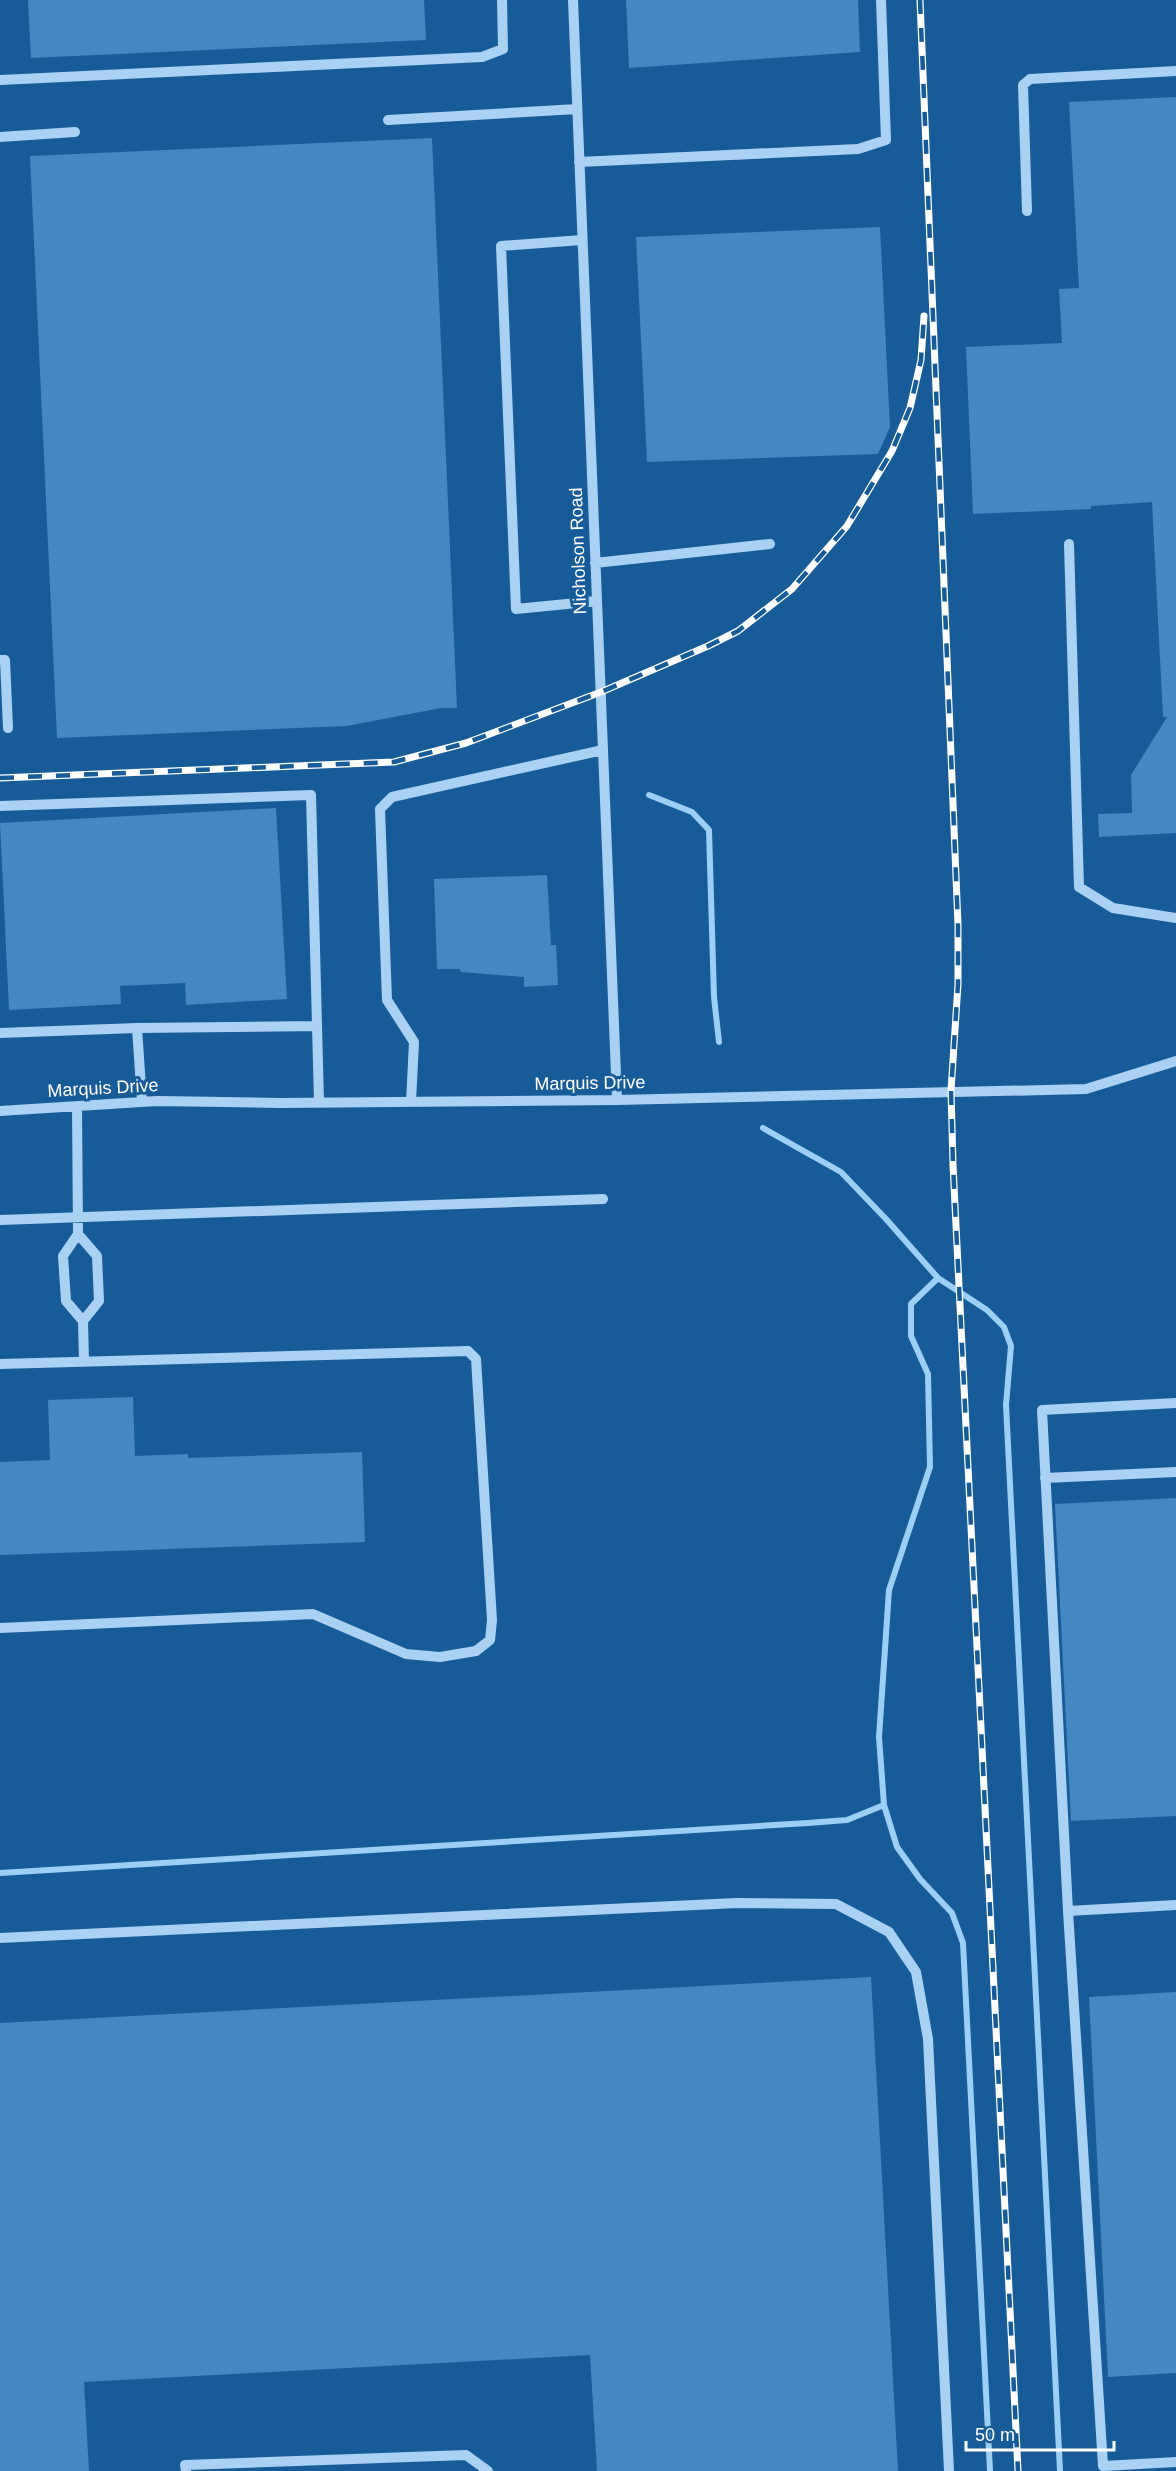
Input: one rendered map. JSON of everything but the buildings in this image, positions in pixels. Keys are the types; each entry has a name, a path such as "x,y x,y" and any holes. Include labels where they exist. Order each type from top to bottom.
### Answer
{"street":[{"path":"0,80 482,57 504,49 502,0"},
{"name":"Nicholson Road","path":"573,0 617,1100"},
{"path":"579,162 858,149 886,140 881,0"},
{"path":"1026,211 1023,86 1030,78 1176,71"},
{"path":"388,120 577,110"},
{"path":"0,137 75,132"},
{"path":"582,240 501,246 516,609 597,601"},
{"path":"596,563 770,544"},
{"path":"1069,544 1079,887 1113,908 1176,918"},
{"path":"0,660 5,660 8,728"},
{"path":"411,1102 414,1042 387,1000 380,808 392,797 603,750"},
{"path":"0,806 311,795 319,1102"},
{"path":"0,1033 137,1028 317,1026"},
{"path":"137,1028 142,1102"},
{"name":"Marquis Drive","path":"0,1110 142,1102 617,1100 1086,1089 1176,1061"},
{"path":"77,1106 78,1234 63,1256 66,1301 82,1321 84,1361"},
{"path":"0,1220 603,1198"},
{"path":"78,1234 97,1256 99,1301 82,1321"},
{"path":"0,1364 468,1351 476,1359 492,1620 490,1640 476,1651 440,1657 406,1654 313,1614 0,1628"},
{"path":"1176,1403 1041,1410 1068,1911 1103,2466 1176,2462"},
{"path":"1045,1478 1176,1472"},
{"path":"0,1938 737,1903 836,1904 889,1932 916,1972 928,2039 949,2471"},
{"path":"1068,1911 1176,1905"},
{"path":"186,2471 185,2465 466,2455 488,2471"}],"waterway":[{"path":"649,795 692,812 709,830 714,997 719,1042"},
{"path":"763,1128 841,1172 938,1278 987,1310 1004,1327 1011,1346 1006,1405 1060,2471"},
{"path":"938,1278 911,1304 911,1336 928,1374 930,1467 889,1590 879,1737 884,1805 897,1847 920,1879 952,1913 963,1943 990,2471"},
{"path":"0,1873 808,1823 847,1820 884,1805"}],"railway":[{"path":"920,0 958,925 958,984 951,1091 953,1165 1018,2471"},
{"path":"0,778 394,762 466,743 601,692 708,646 738,631 792,589 847,526 892,451 910,408 921,360 924,316"}]}
